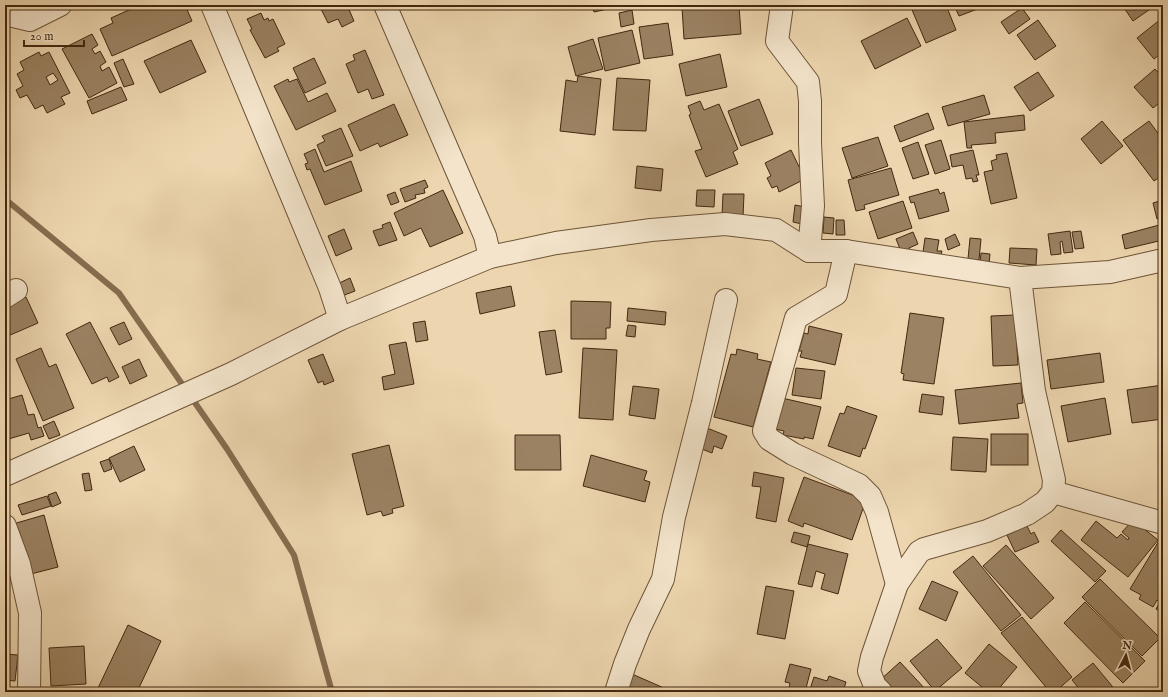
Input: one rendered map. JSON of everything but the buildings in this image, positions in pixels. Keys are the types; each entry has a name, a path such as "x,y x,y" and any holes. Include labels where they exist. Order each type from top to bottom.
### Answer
{"street":[{"path":"5,12 9,15 30,20 60,5"},
{"path":"212,5 330,288 340,319"},
{"path":"385,5 485,236 490,257"},
{"path":"782,5 777,41 808,82 814,206 809,251"},
{"path":"5,475 231,374 340,319 490,257 556,243 651,230 725,224 776,230 809,251 846,251 1020,278 1110,272 1163,260"},
{"path":"846,251 836,294 796,318 764,431 769,439 793,454 859,485 870,496 897,584"},
{"path":"881,692 875,686 869,671 872,657 897,584 919,552 924,549 987,531 1020,517 1046,502 1052,492 1054,480 1034,392 1020,278"},
{"path":"616,692 625,664 639,630 663,579 674,517 702,411 726,300"},
{"path":"1052,492 1163,523"},
{"path":"5,526 19,564 30,613 33,691"},
{"path":"884,539 919,552"}],"waterway":[{"path":"5,199 119,293 227,449 294,555 332,692"}]}
